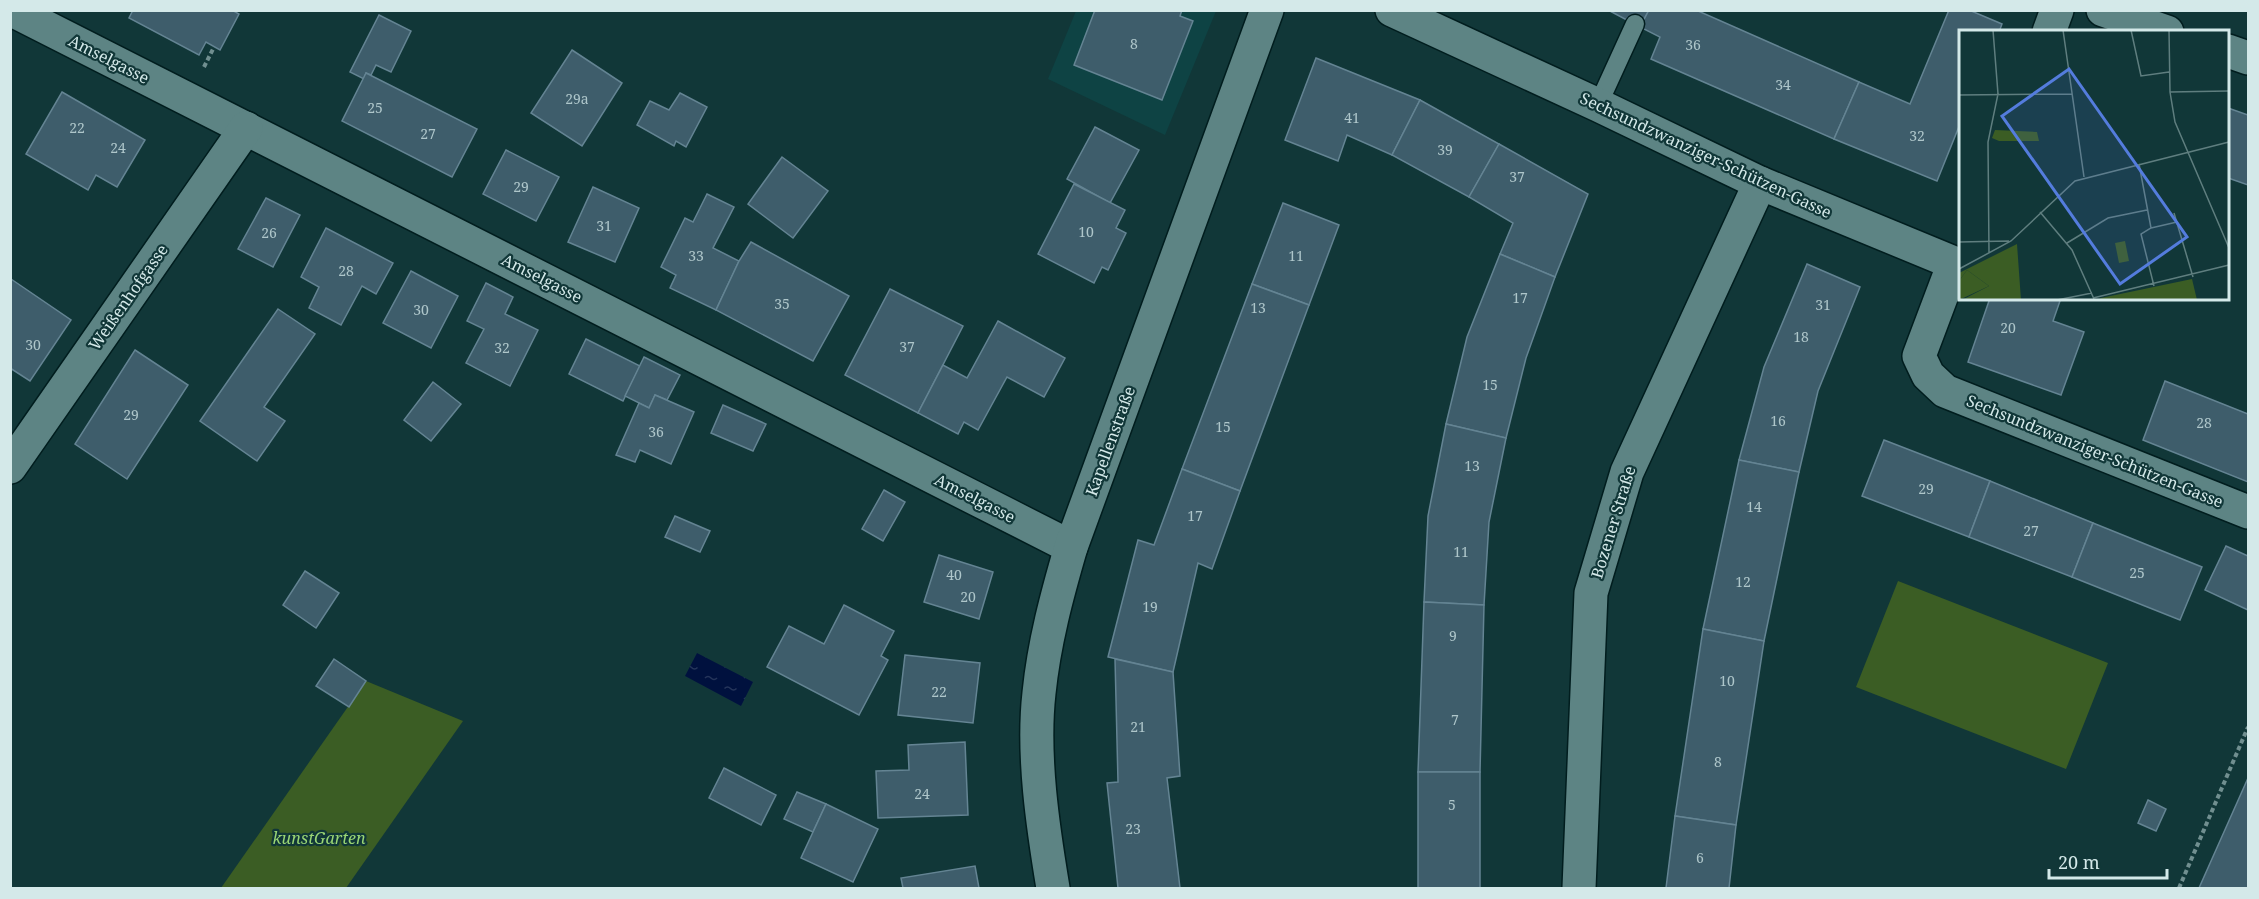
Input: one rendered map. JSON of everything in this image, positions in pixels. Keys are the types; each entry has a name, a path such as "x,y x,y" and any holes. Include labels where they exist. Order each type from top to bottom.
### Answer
{"street":[{"name":"Amselgasse","path":"12,10 1071,547"},
{"name":"Kapellenstraße","path":"1053,888 1044,834 1038,746 1038,695 1058,592 1071,547 1267,10"},
{"name":"Sechsundzwanziger-Schützen-Gasse","path":"1392,10 1760,183 1957,256 1919,356 1928,375 1945,391 2248,512"},
{"path":"2050,30 2057,10"},
{"path":"2103,10 2161,30"},
{"path":"2229,51 2248,58"},
{"name":"Weißenhofgasse","path":"10,467 246,128"},
{"name":"Bozener Straße","path":"1579,888 1591,593 1627,472 1760,183"}],"lane":[{"path":"1598,105 1635,24"}],"path":[{"path":"2179,888 2248,727"}],"shaded area":[{"path":"1076,11 1216,11 1165,135 1048,79"}],"green space":[{"path":"1898,581 2108,663 2066,769 1856,687"},
{"name":"kunstGarten","path":"366,681 463,721 346,888 221,888"}],"water":[{"path":"697,653 753,682 741,706 685,676"}],"building":[{"path":"133,10 232,10 239,14 220,50 206,42 199,55 129,18"},
{"path":"1095,10 1182,10 1180,16 1193,21 1162,100 1074,65"},
{"path":"1608,10 1649,10 1640,27"},
{"path":"1649,10 1696,10 1859,82 1834,139 1651,59 1660,37 1640,27"},
{"path":"1949,10 1969,10 2002,24 2000,30 1959,30 1959,126 1937,181 1834,139 1859,82 1910,104"},
{"path":"379,15 411,31 391,72 376,65 371,75 366,73 364,79 350,72"},
{"path":"572,50 622,83 582,146 531,113"},
{"path":"1316,58 1420,100 1392,155 1347,135 1338,161 1285,140"},
{"path":"366,73 477,129 452,177 342,121"},
{"path":"62,92 145,140 117,187 96,175 88,190 26,154"},
{"path":"680,93 707,107 686,147 676,141 674,146 637,125 650,101 669,110"},
{"path":"1420,100 1499,144 1469,197 1392,155"},
{"path":"2229,108 2248,115 2248,185 2229,178"},
{"path":"1095,127 1139,150 1110,203 1067,179"},
{"path":"1499,144 1588,194 1555,277 1500,254 1513,223 1469,197"},
{"path":"506,150 559,177 536,221 483,194"},
{"path":"782,157 828,191 793,238 748,204"},
{"path":"1074,184 1125,210 1116,228 1126,233 1108,270 1102,267 1094,283 1038,254"},
{"path":"593,187 639,208 615,262 568,242"},
{"path":"707,194 734,207 713,248 739,261 716,310 670,288 676,275 661,267 685,218 693,222"},
{"path":"266,198 300,215 273,267 238,249"},
{"path":"1283,203 1339,225 1309,305 1252,284"},
{"path":"326,228 393,263 376,294 362,286 341,325 309,308 319,287 301,277"},
{"path":"751,242 849,296 813,361 716,310 739,261"},
{"path":"1500,254 1555,277 1526,358 1506,438 1446,424 1467,337"},
{"path":"1807,264 1860,287 1818,391 1799,472 1739,460 1764,367"},
{"path":"411,271 458,296 431,348 383,323"},
{"path":"11,279 71,320 30,381 10,368"},
{"path":"486,283 513,297 505,314 538,330 510,386 466,363 484,329 467,321"},
{"path":"1252,284 1309,305 1240,491 1182,469"},
{"path":"890,289 963,326 918,413 845,375"},
{"path":"1989,300 2060,300 2053,321 2084,332 2061,395 1968,362"},
{"path":"278,309 315,334 264,407 285,421 257,461 200,421"},
{"path":"998,321 1065,358 1044,397 1007,377 978,430 964,422 958,434 918,413 943,365 967,378"},
{"path":"586,339 640,366 623,401 569,374"},
{"path":"135,350 188,385 127,479 75,444"},
{"path":"644,357 680,375 667,400 655,395 649,408 625,396"},
{"path":"2165,381 2248,414 2248,482 2143,440"},
{"path":"433,382 461,404 431,441 404,420"},
{"path":"655,395 694,412 671,464 640,450 635,462 616,455 639,403 649,408"},
{"path":"723,405 766,424 753,451 711,433"},
{"path":"1446,424 1506,438 1489,522 1484,605 1424,602 1428,516"},
{"path":"1884,440 1990,481 1969,537 1862,496"},
{"path":"1739,460 1799,472 1764,641 1703,629"},
{"path":"1182,469 1240,491 1212,569 1198,563 1173,672 1108,657 1138,540 1154,545"},
{"path":"1990,481 2093,523 2072,577 1969,537"},
{"path":"884,490 905,502 883,541 862,529"},
{"path":"675,516 710,531 700,552 665,537"},
{"path":"2093,523 2202,567 2180,620 2072,577"},
{"path":"2226,546 2248,556 2248,610 2205,590"},
{"path":"939,555 993,572 979,619 924,602"},
{"path":"305,571 339,593 316,628 283,605"},
{"path":"1424,602 1484,605 1480,772 1418,772"},
{"path":"844,605 894,631 881,656 888,660 859,715 767,667 789,626 824,644"},
{"path":"1703,629 1764,641 1736,825 1675,816"},
{"path":"905,655 980,663 973,723 898,715"},
{"path":"334,659 366,681 349,707 316,686"},
{"path":"1115,659 1173,672 1180,776 1167,778 1180,888 1118,888 1107,783 1118,782"},
{"path":"965,742 968,815 878,818 876,771 909,770 908,745"},
{"path":"724,768 776,795 761,825 709,798"},
{"path":"1418,772 1480,772 1480,888 1418,888"},
{"path":"2248,778 2248,888 2199,888"},
{"path":"797,792 826,804 813,832 784,819"},
{"path":"2148,800 2166,809 2156,831 2138,823"},
{"path":"826,804 878,829 853,882 801,858"},
{"path":"1675,816 1736,825 1729,888 1666,888"},
{"path":"975,866 979,888 903,888 901,878"}]}
